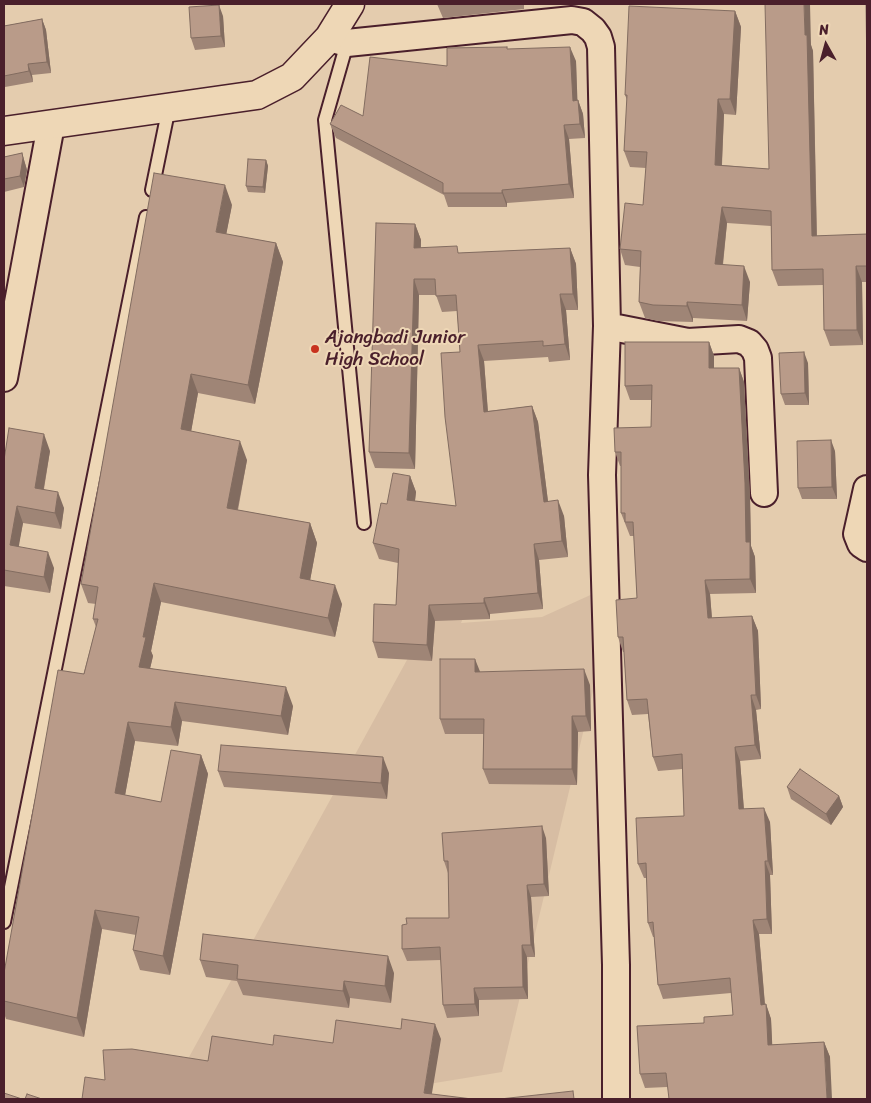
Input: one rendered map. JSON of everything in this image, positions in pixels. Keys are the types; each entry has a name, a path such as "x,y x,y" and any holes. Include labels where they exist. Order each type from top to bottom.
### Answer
{"street":[{"path":"338,41 350,4"},
{"path":"4,132 257,95 292,77 338,41 572,20 583,22 598,37 601,47 607,326 602,474 616,964 616,1099"},
{"path":"4,378 51,125"},
{"path":"607,326 688,342 738,339 748,343 755,350 758,358 764,493"},
{"path":"867,489 857,534 861,544 867,548"}],"lane":[{"path":"338,41 325,120 364,523"},
{"path":"4,922 169,107"}],"shaded area":[{"path":"458,567 484,569 461,623 542,617 619,582 502,1072 337,1099 166,1099"}],"building":[{"path":"765,4 804,4 805,35 807,35 812,236 867,234 867,266 856,266 857,330 824,330 823,269 772,270 771,211 722,207 715,264 744,266 742,305 687,302 687,306 653,305 639,302 641,251 620,249 625,203 643,205 647,152 624,151 629,6 735,11 730,99 718,99 715,165 769,169"},
{"path":"866,4 867,4 867,77"},
{"path":"219,5 221,36 191,38 189,7"},
{"path":"42,19 47,62 28,64 29,71 4,76 4,26"},
{"path":"507,47 507,49 570,47 573,101 578,100 580,124 564,125 569,184 502,190 502,193 443,193 443,183 330,124 341,105 363,116 370,57 447,66 447,48"},
{"path":"22,153 20,176 4,179 4,157"},
{"path":"248,159 266,160 263,187 246,186"},
{"path":"154,173 225,185 216,232 276,243 248,385 191,374 181,429 240,441 227,508 310,523 300,578 335,585 328,618 154,583 143,637 146,637 139,667 286,687 281,716 175,702 171,727 128,722 115,793 161,802 171,750 201,755 163,956 133,950 139,917 95,910 77,1018 4,1001 4,973 58,670 84,674 98,619 93,619 98,587 81,584"},
{"path":"376,223 415,224 414,248 457,246 458,253 570,248 573,294 560,294 565,344 543,346 543,341 478,345 484,412 532,406 544,502 558,500 562,541 534,544 538,593 484,598 484,603 429,605 427,645 373,642 374,604 396,605 399,549 373,543 381,503 387,504 393,473 410,476 407,500 456,506 445,417 441,353 460,352 456,295 436,296 435,279 414,279 409,453 369,452"},
{"path":"625,342 709,342 709,368 739,368 746,542 750,542 750,579 705,580 708,618 752,616 756,695 751,695 755,745 735,747 739,809 764,808 768,861 765,861 767,919 753,920 761,1005 766,1004 768,1045 824,1042 827,1099 669,1099 666,1073 640,1074 637,1026 704,1023 704,1017 733,1015 730,978 658,985 653,922 648,923 646,863 638,864 636,818 684,816 682,754 653,757 647,699 627,700 623,637 618,637 616,600 637,598 633,522 625,522 625,513 621,513 621,452 615,452 614,428 651,427 652,385 625,386"},
{"path":"804,352 805,393 781,394 779,353"},
{"path":"9,428 44,434 35,488 58,492 55,513 17,506 10,545 48,552 44,577 4,570 4,460"},
{"path":"831,440 832,487 798,488 797,441"},
{"path":"440,659 475,659 475,672 584,669 586,716 572,716 572,769 483,769 484,719 440,719"},
{"path":"221,745 383,757 381,783 218,771"},
{"path":"800,769 839,796 826,814 787,787"},
{"path":"542,826 544,884 527,885 531,945 522,945 523,987 474,988 475,1004 443,1005 440,947 402,949 402,925 407,924 406,918 449,918 448,861 444,861 442,833"},
{"path":"203,934 388,956 385,986 344,981 343,991 237,979 238,965 200,960"},
{"path":"402,1019 435,1024 424,1093 472,1099 82,1099 85,1077 105,1080 103,1050 132,1049 208,1061 212,1036 273,1045 274,1035 333,1043 336,1020 401,1029"},
{"path":"573,1091 574,1099 500,1099"},
{"path":"4,1093 22,1099 4,1099"},
{"path":"27,1094 42,1099 25,1099"}],"place":[{"name":"Ajangbadi Junior High School","path":"315,349"}]}
